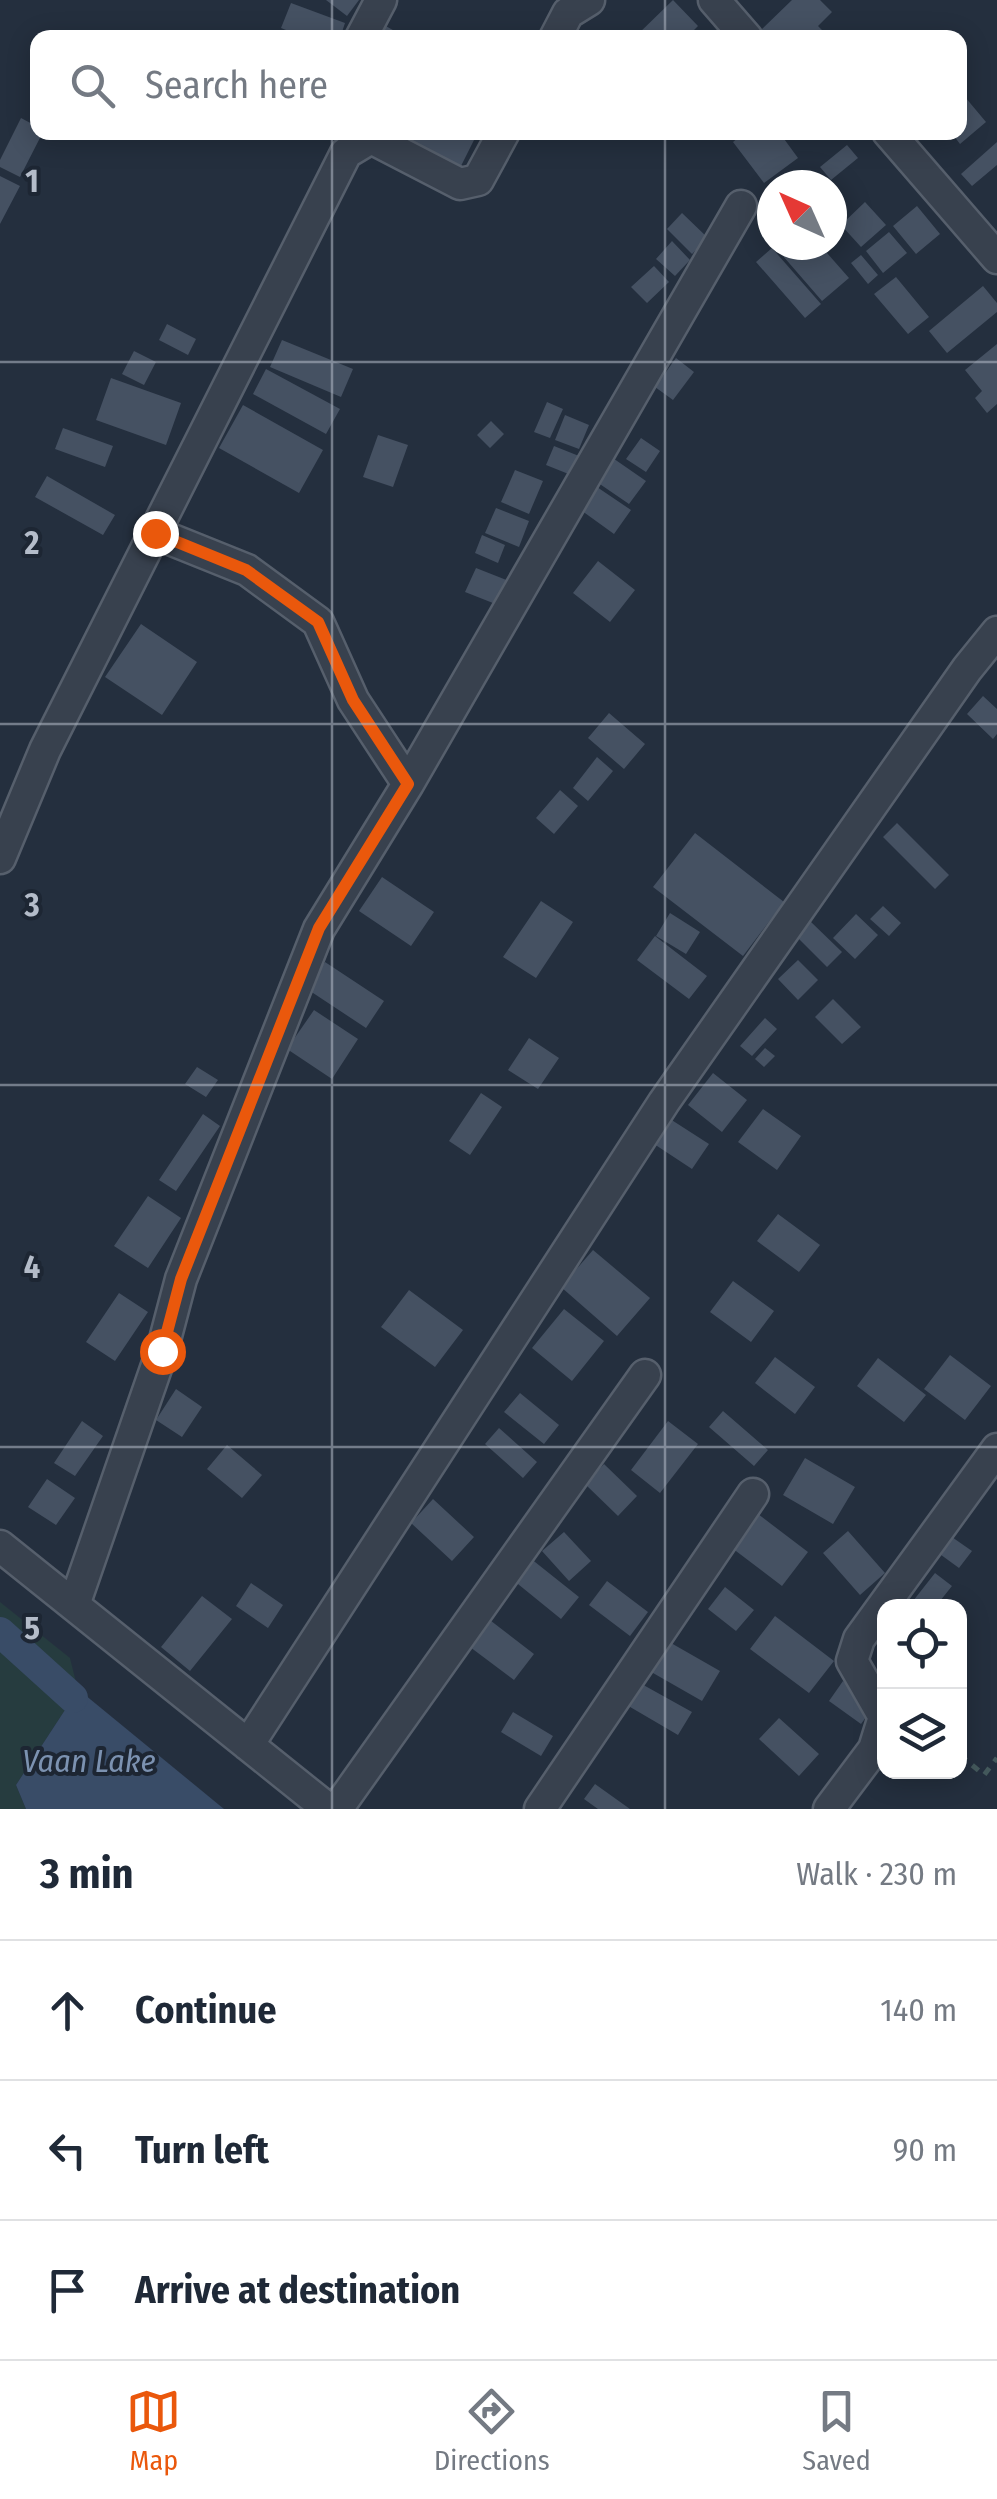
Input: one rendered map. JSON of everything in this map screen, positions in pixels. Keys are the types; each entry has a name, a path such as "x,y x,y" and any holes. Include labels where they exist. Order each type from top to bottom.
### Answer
{"street":[{"path":"365,30 381,0"},
{"path":"559,30 568,13 588,0"},
{"path":"714,0 740,30"},
{"path":"375,140 460,184 478,180 500,140"},
{"path":"895,140 997,258"},
{"path":"0,858 45,750 346,143"},
{"path":"74,1606 162,1351 181,1279 319,928 408,784 741,206"},
{"path":"155,533 246,570 318,622 353,700 408,784"},
{"path":"248,1745 664,1102 967,669 997,632"},
{"path":"337,1809 645,1375"},
{"path":"829,1809 874,1749 884,1717 852,1661 858,1639 997,1449"},
{"path":"540,1809 754,1494"},
{"path":"0,1546 328,1809"}],"path":[{"path":"967,1762 984,1775 997,1758"}],"green space":[{"path":"0,1602 70,1658 78,1690 16,1785 26,1809 0,1809"}],"water":[{"name":"Vaan Lake","path":"78,1690 224,1809 26,1809 16,1785"}],"building":[{"path":"326,0 359,0 347,16"},
{"path":"673,0 698,26 694,30 642,30"},
{"path":"792,0 820,0 832,12 818,26 822,30 761,30"},
{"path":"291,3 345,23 343,30 281,28"},
{"path":"967,99 986,122 967,138"},
{"path":"21,118 30,123 30,140 39,140 20,177 0,167"},
{"path":"400,140 474,140 459,170"},
{"path":"735,140 785,140 798,158 782,170 757,170 757,174 733,142"},
{"path":"997,142 997,165 972,186 961,174"},
{"path":"847,145 858,158 843,170 820,167"},
{"path":"0,176 20,186 0,224"},
{"path":"865,202 886,225 861,247 847,232 847,219"},
{"path":"917,206 940,234 916,254 893,226"},
{"path":"682,213 708,238 692,254 667,229"},
{"path":"889,232 907,253 883,273 866,251"},
{"path":"672,241 690,260 675,276 656,259"},
{"path":"861,255 878,275 868,284 851,263"},
{"path":"782,260 821,304 805,318 756,262"},
{"path":"786,260 833,260 849,278 822,301"},
{"path":"654,266 669,282 647,303 631,287"},
{"path":"896,277 929,317 908,334 874,294"},
{"path":"983,286 997,303 997,312 947,353 929,331"},
{"path":"167,324 196,339 188,355 159,340"},
{"path":"282,340 353,369 341,397 270,367"},
{"path":"997,344 997,404 987,413 975,398 982,391 965,370"},
{"path":"134,351 156,362 144,385 122,374"},
{"path":"676,358 694,372 673,400 655,387"},
{"path":"266,369 340,409 326,434 253,394"},
{"path":"111,378 181,403 166,445 96,420"},
{"path":"547,402 563,409 550,438 534,432"},
{"path":"243,405 323,450 299,493 219,448"},
{"path":"565,415 589,425 579,449 555,440"},
{"path":"491,421 504,434 490,448 477,435"},
{"path":"63,428 113,446 105,467 55,449"},
{"path":"378,435 408,445 393,487 363,477"},
{"path":"641,438 660,451 646,472 626,459"},
{"path":"554,446 579,456 571,475 546,465"},
{"path":"607,454 646,481 629,504 591,478"},
{"path":"515,470 543,481 529,514 501,502"},
{"path":"47,476 115,515 103,535 35,497"},
{"path":"594,485 631,510 614,534 578,508"},
{"path":"496,508 529,521 519,547 485,533"},
{"path":"482,535 505,545 498,563 475,553"},
{"path":"598,561 635,590 610,622 573,593"},
{"path":"476,568 509,581 498,605 465,592"},
{"path":"141,624 197,662 162,715 105,677"},
{"path":"983,696 997,709 997,734 993,739 967,714"},
{"path":"609,713 645,744 624,769 588,738"},
{"path":"597,757 613,771 588,801 573,788"},
{"path":"560,790 578,806 554,834 536,818"},
{"path":"897,823 949,875 935,889 883,837"},
{"path":"695,833 784,902 743,956 653,887"},
{"path":"382,877 434,912 411,946 359,911"},
{"path":"541,901 573,922 536,978 503,957"},
{"path":"883,906 901,923 889,936 870,919"},
{"path":"670,913 700,932 686,954 656,936"},
{"path":"856,914 878,935 855,959 833,938"},
{"path":"809,920 842,952 827,967 795,935"},
{"path":"655,936 707,976 689,999 637,960"},
{"path":"798,960 818,980 798,1000 778,979"},
{"path":"325,962 384,1001 366,1028 307,989"},
{"path":"833,999 861,1027 842,1044 815,1017"},
{"path":"314,1010 358,1039 332,1079 287,1049"},
{"path":"765,1018 777,1029 752,1056 740,1046"},
{"path":"529,1038 559,1058 538,1089 508,1070"},
{"path":"765,1048 775,1056 764,1067 755,1059"},
{"path":"197,1067 218,1080 206,1097 185,1084"},
{"path":"713,1073 747,1100 722,1132 688,1105"},
{"path":"481,1093 502,1107 470,1155 449,1141"},
{"path":"763,1109 801,1136 777,1170 738,1142"},
{"path":"203,1114 220,1126 176,1191 159,1180"},
{"path":"667,1117 709,1144 692,1169 651,1142"},
{"path":"148,1196 181,1218 148,1268 114,1246"},
{"path":"778,1214 820,1245 799,1272 757,1241"},
{"path":"593,1250 650,1298 617,1336 561,1287"},
{"path":"733,1281 774,1311 751,1342 710,1312"},
{"path":"409,1290 463,1330 435,1367 381,1327"},
{"path":"119,1293 148,1312 115,1361 86,1342"},
{"path":"564,1309 604,1341 572,1381 532,1348"},
{"path":"950,1355 991,1386 965,1420 924,1389"},
{"path":"775,1357 815,1387 795,1414 755,1383"},
{"path":"878,1358 926,1395 904,1422 857,1386"},
{"path":"176,1389 202,1407 182,1437 156,1420"},
{"path":"520,1393 559,1425 544,1444 504,1412"},
{"path":"723,1411 768,1450 754,1466 709,1427"},
{"path":"82,1421 103,1436 75,1476 54,1463"},
{"path":"668,1421 698,1444 660,1493 631,1470"},
{"path":"499,1428 537,1462 523,1478 485,1444"},
{"path":"227,1445 262,1475 242,1498 207,1469"},
{"path":"805,1458 855,1487 833,1524 783,1495"},
{"path":"604,1464 637,1496 618,1516 585,1484"},
{"path":"47,1479 75,1498 56,1525 28,1507"},
{"path":"433,1499 474,1537 452,1561 411,1523"},
{"path":"754,1511 808,1552 782,1586 728,1545"},
{"path":"848,1531 885,1573 860,1595 823,1553"},
{"path":"564,1532 591,1561 569,1581 542,1551"},
{"path":"949,1535 972,1551 959,1568 937,1552"},
{"path":"530,1558 579,1597 561,1619 513,1580"},
{"path":"935,1573 952,1586 942,1599 915,1599"},
{"path":"607,1581 648,1612 630,1636 589,1605"},
{"path":"251,1583 283,1605 268,1628 236,1606"},
{"path":"725,1587 754,1610 736,1631 708,1609"},
{"path":"202,1596 232,1619 190,1671 161,1647"},
{"path":"482,1614 534,1654 514,1680 462,1641"},
{"path":"775,1616 834,1661 809,1693 750,1649"},
{"path":"664,1639 720,1671 702,1701 646,1669"},
{"path":"843,1681 875,1705 861,1724 829,1701"},
{"path":"638,1682 692,1712 678,1735 625,1704"},
{"path":"513,1712 553,1736 541,1756 501,1732"},
{"path":"779,1718 819,1754 799,1776 759,1739"},
{"path":"595,1784 630,1809 598,1809 584,1799"}],"waterway":[{"path":"0,1632 73,1698"}],"route":[{"path":"155,533 246,570 318,622 353,700 408,784 319,928 181,1279 162,1351"}]}
